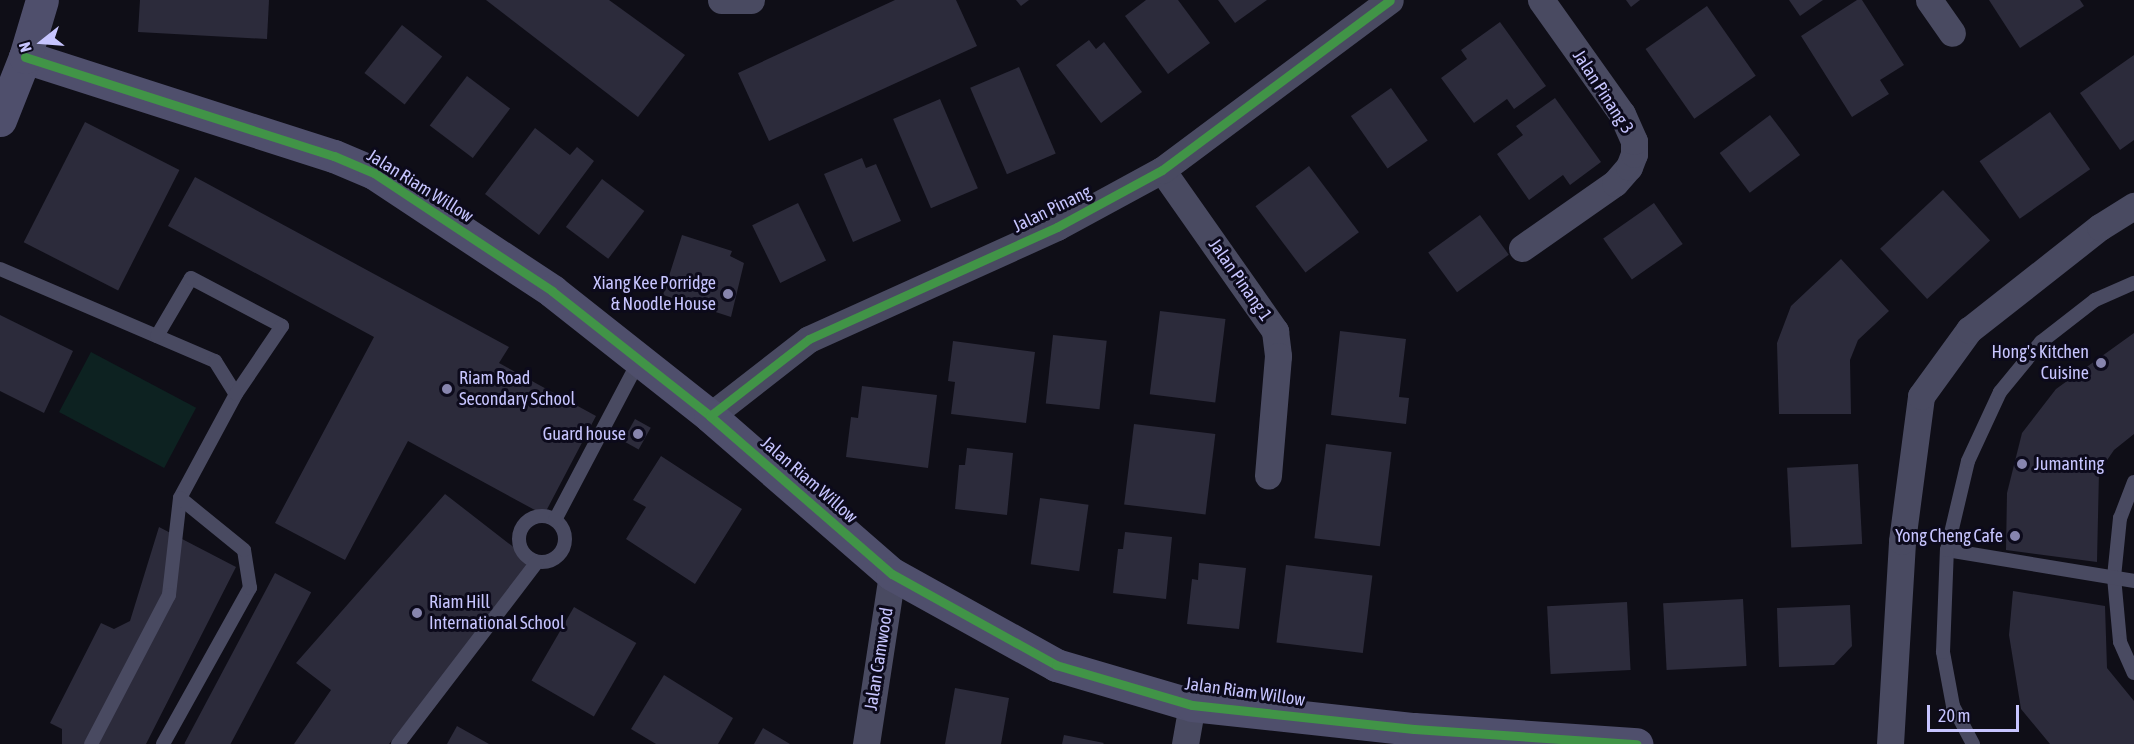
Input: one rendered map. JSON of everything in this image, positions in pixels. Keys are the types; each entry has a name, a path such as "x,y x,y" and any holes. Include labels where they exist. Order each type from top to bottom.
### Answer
{"street":[{"path":"0,120 25,57 42,0"},
{"path":"722,0 751,0"},
{"name":"Jalan Pinang","path":"710,416 809,339 1057,227 1162,171 1390,0"},
{"name":"Jalan Pinang 3","path":"1522,248 1615,183 1629,167 1634,154 1634,141 1622,114 1541,0"},
{"path":"1929,0 1952,33"},
{"name":"Jalan Riam Willow","path":"25,57 354,164 552,291 710,416 892,574 1056,665 1192,705 1551,742 1636,744"},
{"name":"Jalan Pinang 1","path":"1162,171 1275,331 1278,356 1268,476"},
{"path":"1890,744 1902,541 1921,396 1969,330 2100,227 2134,206"},
{"name":"Jalan Camwood","path":"866,744 892,574"},
{"path":"1185,744 1192,705"}],"lane":[{"path":"0,269 214,361 236,394"},
{"path":"91,744 169,595 180,498 236,394 282,327 191,278 157,336"},
{"path":"1973,744 1953,706 1943,652 1947,550 1968,461 2000,392 2041,342 2095,300 2134,283"},
{"path":"555,520 640,360"},
{"path":"2134,482 2120,518 2114,577 2120,642 2134,673"},
{"path":"163,744 250,588 244,550 180,498"},
{"path":"539,516 555,520 564,532 563,548 552,560 537,562 520,549 521,527 539,516"},
{"path":"1947,550 2134,581"},
{"path":"398,744 537,562"}],"green space":[{"path":"91,352 196,408 164,468 59,412"}],"building":[{"path":"140,0 269,0 267,39 138,32"},
{"path":"486,0 609,0 685,55 638,117"},
{"path":"895,0 956,0 977,46 769,141 738,73"},
{"path":"1016,0 1029,0 1021,6"},
{"path":"1146,0 1178,0 1210,43 1168,74 1125,16"},
{"path":"1218,0 1267,0 1235,23"},
{"path":"1626,0 1640,0 1631,7"},
{"path":"1789,0 1823,0 1800,16"},
{"path":"1857,0 1862,0 1904,65 1880,80 1889,94 1852,117 1801,36"},
{"path":"1989,0 2080,0 2084,6 2020,48"},
{"path":"1707,6 1756,76 1694,119 1646,49"},
{"path":"1500,22 1546,86 1514,109 1507,99 1474,123 1441,78 1467,59 1461,50"},
{"path":"402,25 442,56 405,104 364,73"},
{"path":"1089,40 1096,49 1104,42 1142,92 1101,123 1056,65"},
{"path":"2134,55 2134,140 2120,150 2080,93"},
{"path":"1019,67 1056,154 1007,174 970,88"},
{"path":"467,76 510,108 473,158 430,126"},
{"path":"1391,88 1428,140 1388,169 1351,116"},
{"path":"1555,98 1601,162 1570,185 1563,175 1529,200 1497,154 1523,135 1516,126"},
{"path":"940,99 978,188 931,208 893,119"},
{"path":"2050,112 2090,169 2020,219 1980,161"},
{"path":"1770,115 1800,155 1750,193 1720,153"},
{"path":"85,122 179,170 118,290 24,242"},
{"path":"535,128 570,155 577,147 594,161 539,235 485,194"},
{"path":"862,158 866,168 876,164 901,221 853,242 824,174"},
{"path":"1309,166 1359,232 1305,273 1255,206"},
{"name":"Riam Road Secondary School","path":"195,177 509,347 499,363 596,416 544,515 408,441 345,560 275,523 374,337 168,226"},
{"path":"602,179 644,211 608,259 566,227"},
{"path":"1943,190 1990,240 1927,299 1880,249"},
{"path":"798,203 826,261 780,283 752,225"},
{"path":"1654,203 1683,244 1632,280 1603,239"},
{"path":"1480,215 1509,255 1457,292 1428,253"},
{"path":"682,235 732,251 730,256 744,263 731,317 663,295"},
{"path":"1841,259 1889,311 1858,340 1850,360 1851,414 1779,414 1777,343 1791,306"},
{"path":"1160,311 1226,319 1215,402 1150,394"},
{"path":"0,315 73,351 44,413 0,391"},
{"path":"1340,331 1406,339 1399,397 1409,398 1406,424 1331,415"},
{"path":"2134,333 2134,434 2114,450 2099,472 2097,562 2006,550 2007,493 2022,433 2056,389"},
{"path":"1053,335 1107,341 1099,409 1046,404"},
{"path":"953,341 1035,352 1026,423 951,414 955,382 948,381"},
{"path":"862,386 937,395 928,468 846,457 851,417 858,418"},
{"name":"Guard house","path":"635,419 651,428 639,450 623,441"},
{"path":"1134,424 1215,434 1206,514 1124,504"},
{"path":"1326,444 1392,452 1380,546 1314,538"},
{"path":"967,448 1013,453 1007,515 955,509 959,465 965,465"},
{"path":"661,456 742,509 695,584 626,539 646,507 633,500"},
{"path":"1858,464 1862,544 1791,548 1787,468"},
{"name":"Riam Hill International School","path":"445,494 534,563 389,744 294,744 331,690 296,663"},
{"path":"1040,498 1089,505 1079,571 1031,564"},
{"path":"159,527 236,567 146,744 62,744 62,729 50,723 101,623 114,629 130,621"},
{"path":"1125,532 1172,537 1166,599 1113,593 1118,549 1123,549"},
{"path":"1199,563 1246,568 1239,629 1187,624 1192,579 1198,580"},
{"path":"1286,565 1372,576 1363,653 1276,642"},
{"path":"275,573 311,592 231,744 184,743"},
{"path":"2013,591 2105,606 2107,668 2134,701 2134,744 2050,744 2021,709 2009,635"},
{"path":"1743,599 1747,666 1667,670 1663,603"},
{"path":"1627,602 1631,670 1551,674 1547,606"},
{"path":"1850,605 1852,646 1834,665 1779,667 1777,608"},
{"path":"574,607 636,643 594,717 532,681"},
{"path":"664,675 733,718 718,744 656,744 631,729"},
{"path":"955,688 1009,698 1001,744 945,744"},
{"path":"457,726 489,744 447,744"},
{"path":"763,728 790,744 754,744"},
{"path":"1064,735 1104,743 1062,744"}],"cycle path":[{"path":"710,416 809,339 1057,227 1162,170 1390,0"},
{"path":"25,57 334,156 374,173 552,291 710,416 892,574 1056,665 1192,705 1414,729 1636,744"}],"place":[{"name":"Xiang Kee Porridge & Noodle House","path":"728,294"},
{"name":"Hong's Kitchen Cuisine","path":"2101,363"},
{"name":"Riam Road Secondary School","path":"447,389"},
{"name":"Guard house","path":"638,434"},
{"name":"Jumanting","path":"2022,464"},
{"name":"Yong Cheng Cafe","path":"2015,536"},
{"name":"Riam Hill International School","path":"417,613"}]}
